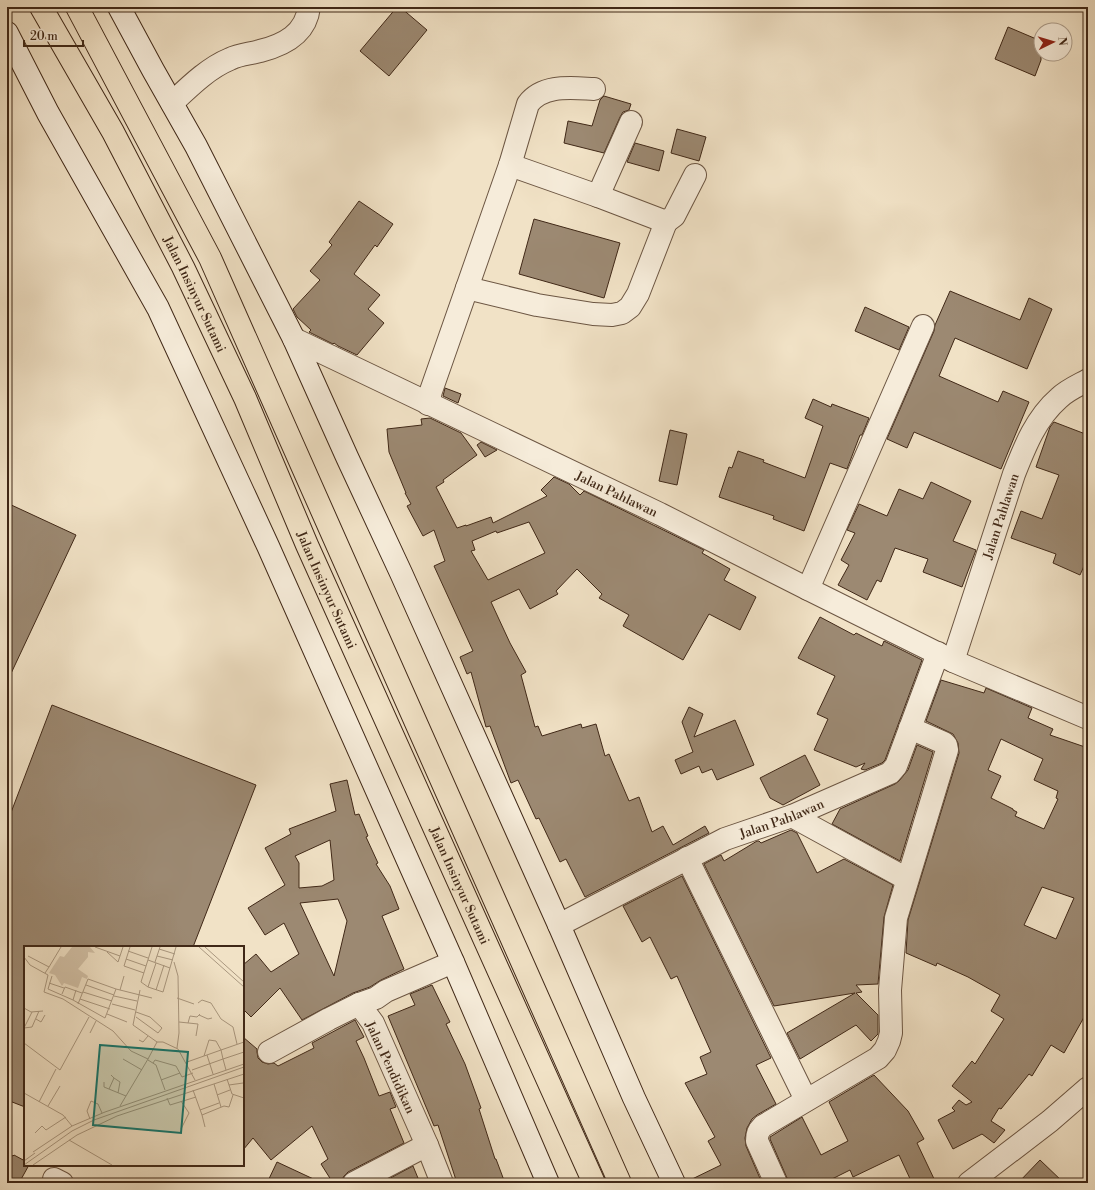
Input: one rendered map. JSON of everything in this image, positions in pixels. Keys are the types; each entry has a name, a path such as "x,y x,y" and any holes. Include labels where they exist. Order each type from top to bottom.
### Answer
{"highway":[{"name":"Jalan Insinyur Sutami","path":"41,7 113,132 183,267 244,398 307,545 594,1183"},
{"name":"Jalan Insinyur Sutami","path":"78,7 210,258 620,1183"}],"street":[{"path":"119,7 196,146 294,339 559,925 634,1098 674,1183"},
{"path":"172,103 214,68 230,59 244,54 260,51 288,40 296,35 308,15 309,7"},
{"path":"7,33 48,113 158,308 271,553 453,962 548,1183"},
{"path":"428,404 510,165 528,104 533,98 547,90 573,88 594,89"},
{"path":"598,196 631,122"},
{"path":"510,165 666,222"},
{"path":"467,288 537,305 593,314 612,315 622,313 630,307 638,294 666,222 674,216 695,175"},
{"path":"808,589 923,326"},
{"name":"Jalan Pahlawan","path":"294,339 660,514 945,657"},
{"name":"Jalan Pahlawan","path":"559,925 725,839 792,816 890,773 896,766 910,728 945,657 1026,444 1039,421 1059,397 1088,380"},
{"path":"945,657 1088,718"},
{"path":"776,1183 757,1141 759,1129 878,1058 885,1050 889,1041 890,990 896,918 947,750 944,742 910,728"},
{"path":"792,816 907,879"},
{"path":"687,858 806,1100"},
{"path":"269,1052 359,1004 376,998 386,991 453,962"},
{"name":"Jalan Pendidikan","path":"359,1004 373,1023 427,1144 442,1183"},
{"path":"969,1183 1050,1121 1088,1088"},
{"path":"354,1183 427,1144"}],"building":[{"path":"397,7 400,7 427,30 389,76 360,51"},
{"path":"1008,27 1033,38 1033,62 1040,62 1035,76 995,59"},
{"path":"604,96 631,104 629,110 623,112 620,117 604,153 564,143 568,121 592,126 600,100"},
{"path":"677,129 706,137 699,161 671,153"},
{"path":"635,143 664,151 659,171 627,162"},
{"path":"359,201 393,224 377,247 375,245 354,274 380,295 368,309 384,323 357,355 309,332 311,330 297,317 293,309 320,280 310,271 332,245 329,242"},
{"path":"534,219 620,243 604,298 519,274"},
{"path":"950,291 1020,320 1029,298 1052,309 1027,369 955,338 939,376 998,402 1003,391 1029,402 1001,469 914,432 907,448 887,439"},
{"path":"865,307 909,327 899,350 855,331"},
{"path":"445,388 461,394 458,403 443,396"},
{"path":"813,399 831,407 832,404 869,418 862,435 860,435 847,469 830,463 804,531 773,519 774,516 719,497 729,467 732,468 738,451 764,460 763,462 805,478 823,426 805,418"},
{"path":"430,418 461,433 477,455 443,480 444,482 436,487 457,528 491,517 493,523 547,496 541,490 554,477 569,484 580,495 584,491 704,550 702,553 730,569 724,580 756,597 740,630 709,614 683,660 623,626 629,615 599,598 602,594 577,569 556,591 558,594 530,609 519,589 491,602 510,643 526,672 521,675 535,727 538,726 542,736 581,724 582,728 596,724 605,756 609,754 629,801 639,797 652,832 663,826 673,845 705,826 709,833 585,897 566,859 560,862 539,818 536,819 518,780 511,783 490,726 486,727 471,672 467,674 460,657 473,651 434,566 445,561 434,530 423,536 407,506 411,504 405,493 389,452 387,429 422,425 421,419","holes":["529,522 545,553 488,580 471,551 475,550 472,541 496,531 497,533"]},
{"path":"1054,422 1088,435 1088,557 1080,575 1053,563 1056,554 1011,538 1021,511 1042,519 1059,475 1036,467 1050,427"},
{"path":"670,430 687,434 677,485 659,481"},
{"path":"481,442 497,450 485,457 477,445"},
{"path":"931,482 971,501 953,541 976,550 962,587 923,572 928,559 895,548 881,582 877,580 867,600 838,585 849,565 841,560 855,533 847,530 859,504 887,516 899,489 923,499"},
{"path":"7,503 76,535 7,682"},
{"path":"820,617 854,635 856,633 882,646 884,641 922,660 885,760 882,763 865,770 861,769 865,763 856,767 814,750 828,719 817,714 835,676 798,658"},
{"path":"941,680 984,693 986,688 1032,708 1028,718 1053,729 1050,735 1088,748 1088,1010 1064,1053 1051,1045 1032,1076 1029,1074 1001,1109 999,1108 991,1121 1005,1130 994,1143 982,1134 953,1149 938,1120 955,1111 952,1108 959,1100 966,1105 972,1102 952,1086 972,1061 975,1064 1004,1019 991,1011 1000,995 968,977 937,963 936,966 906,953 908,920 959,753 958,743 953,734 926,721","holes":["1001,739 1043,759 1034,780 1058,791 1056,798 1058,799 1044,829 1015,816 1017,812 991,798 1001,776 988,770","1042,887 1074,898 1056,939 1024,925"]},
{"path":"52,705 256,785 193,946 24,946 24,1107 7,1100 7,823"},
{"path":"689,707 703,714 694,737 735,720 754,765 717,780 712,769 702,773 699,766 681,774 675,760 693,752 682,722"},
{"path":"917,745 933,752 900,861 832,824 840,809 899,781 908,770"},
{"path":"805,755 820,785 783,805 770,798 760,778"},
{"path":"347,780 355,815 359,814 368,836 366,837 378,863 376,864 390,886 399,909 382,916 404,969 370,987 353,993 302,1020 280,988 251,1017 244,1010 244,964 256,954 271,972 299,954 284,923 265,935 248,908 285,885 265,848 291,834 289,829 336,811 330,784","holes":["330,840 334,880 322,886 299,888 299,863 295,856","338,899 347,921 334,976 300,903"]},
{"path":"791,830 797,833 817,873 844,859 893,885 884,917 878,984 856,985 862,992 856,993 878,1015 878,1034 871,1041 856,1025 800,1059 787,1033 855,993 774,1006 704,864 721,855 724,861 757,841 761,843"},
{"path":"682,876 771,1058 756,1065 776,1104 752,1119 747,1128 745,1138 746,1146 762,1183 686,1183 721,1165 708,1141 715,1137 685,1083 707,1074 700,1057 711,1052 677,976 671,979 650,937 642,942 623,906"},
{"path":"432,985 450,1022 446,1024 465,1064 481,1108 479,1109 495,1159 505,1183 457,1183 438,1125 434,1126 388,1016 415,1005 410,994"},
{"path":"355,1020 364,1037 356,1041 379,1096 390,1092 396,1107 390,1109 404,1143 348,1172 342,1180 337,1183 333,1183 321,1164 328,1159 312,1126 271,1160 253,1138 244,1149 244,1038 257,1049 258,1058 262,1062 268,1064 274,1063 278,1066 314,1048 312,1043"},
{"path":"874,1075 908,1111 924,1139 917,1143 936,1183 912,1183 899,1155 853,1177 850,1170 824,1183 788,1183 770,1137 802,1117 821,1155 848,1141 829,1102"},
{"path":"7,1153 24,1160 24,1166 28,1166 19,1183 7,1183"},
{"path":"1040,1160 1064,1183 1018,1183"},
{"path":"277,1162 322,1183 267,1183"},
{"path":"413,1166 420,1183 381,1183"}]}
